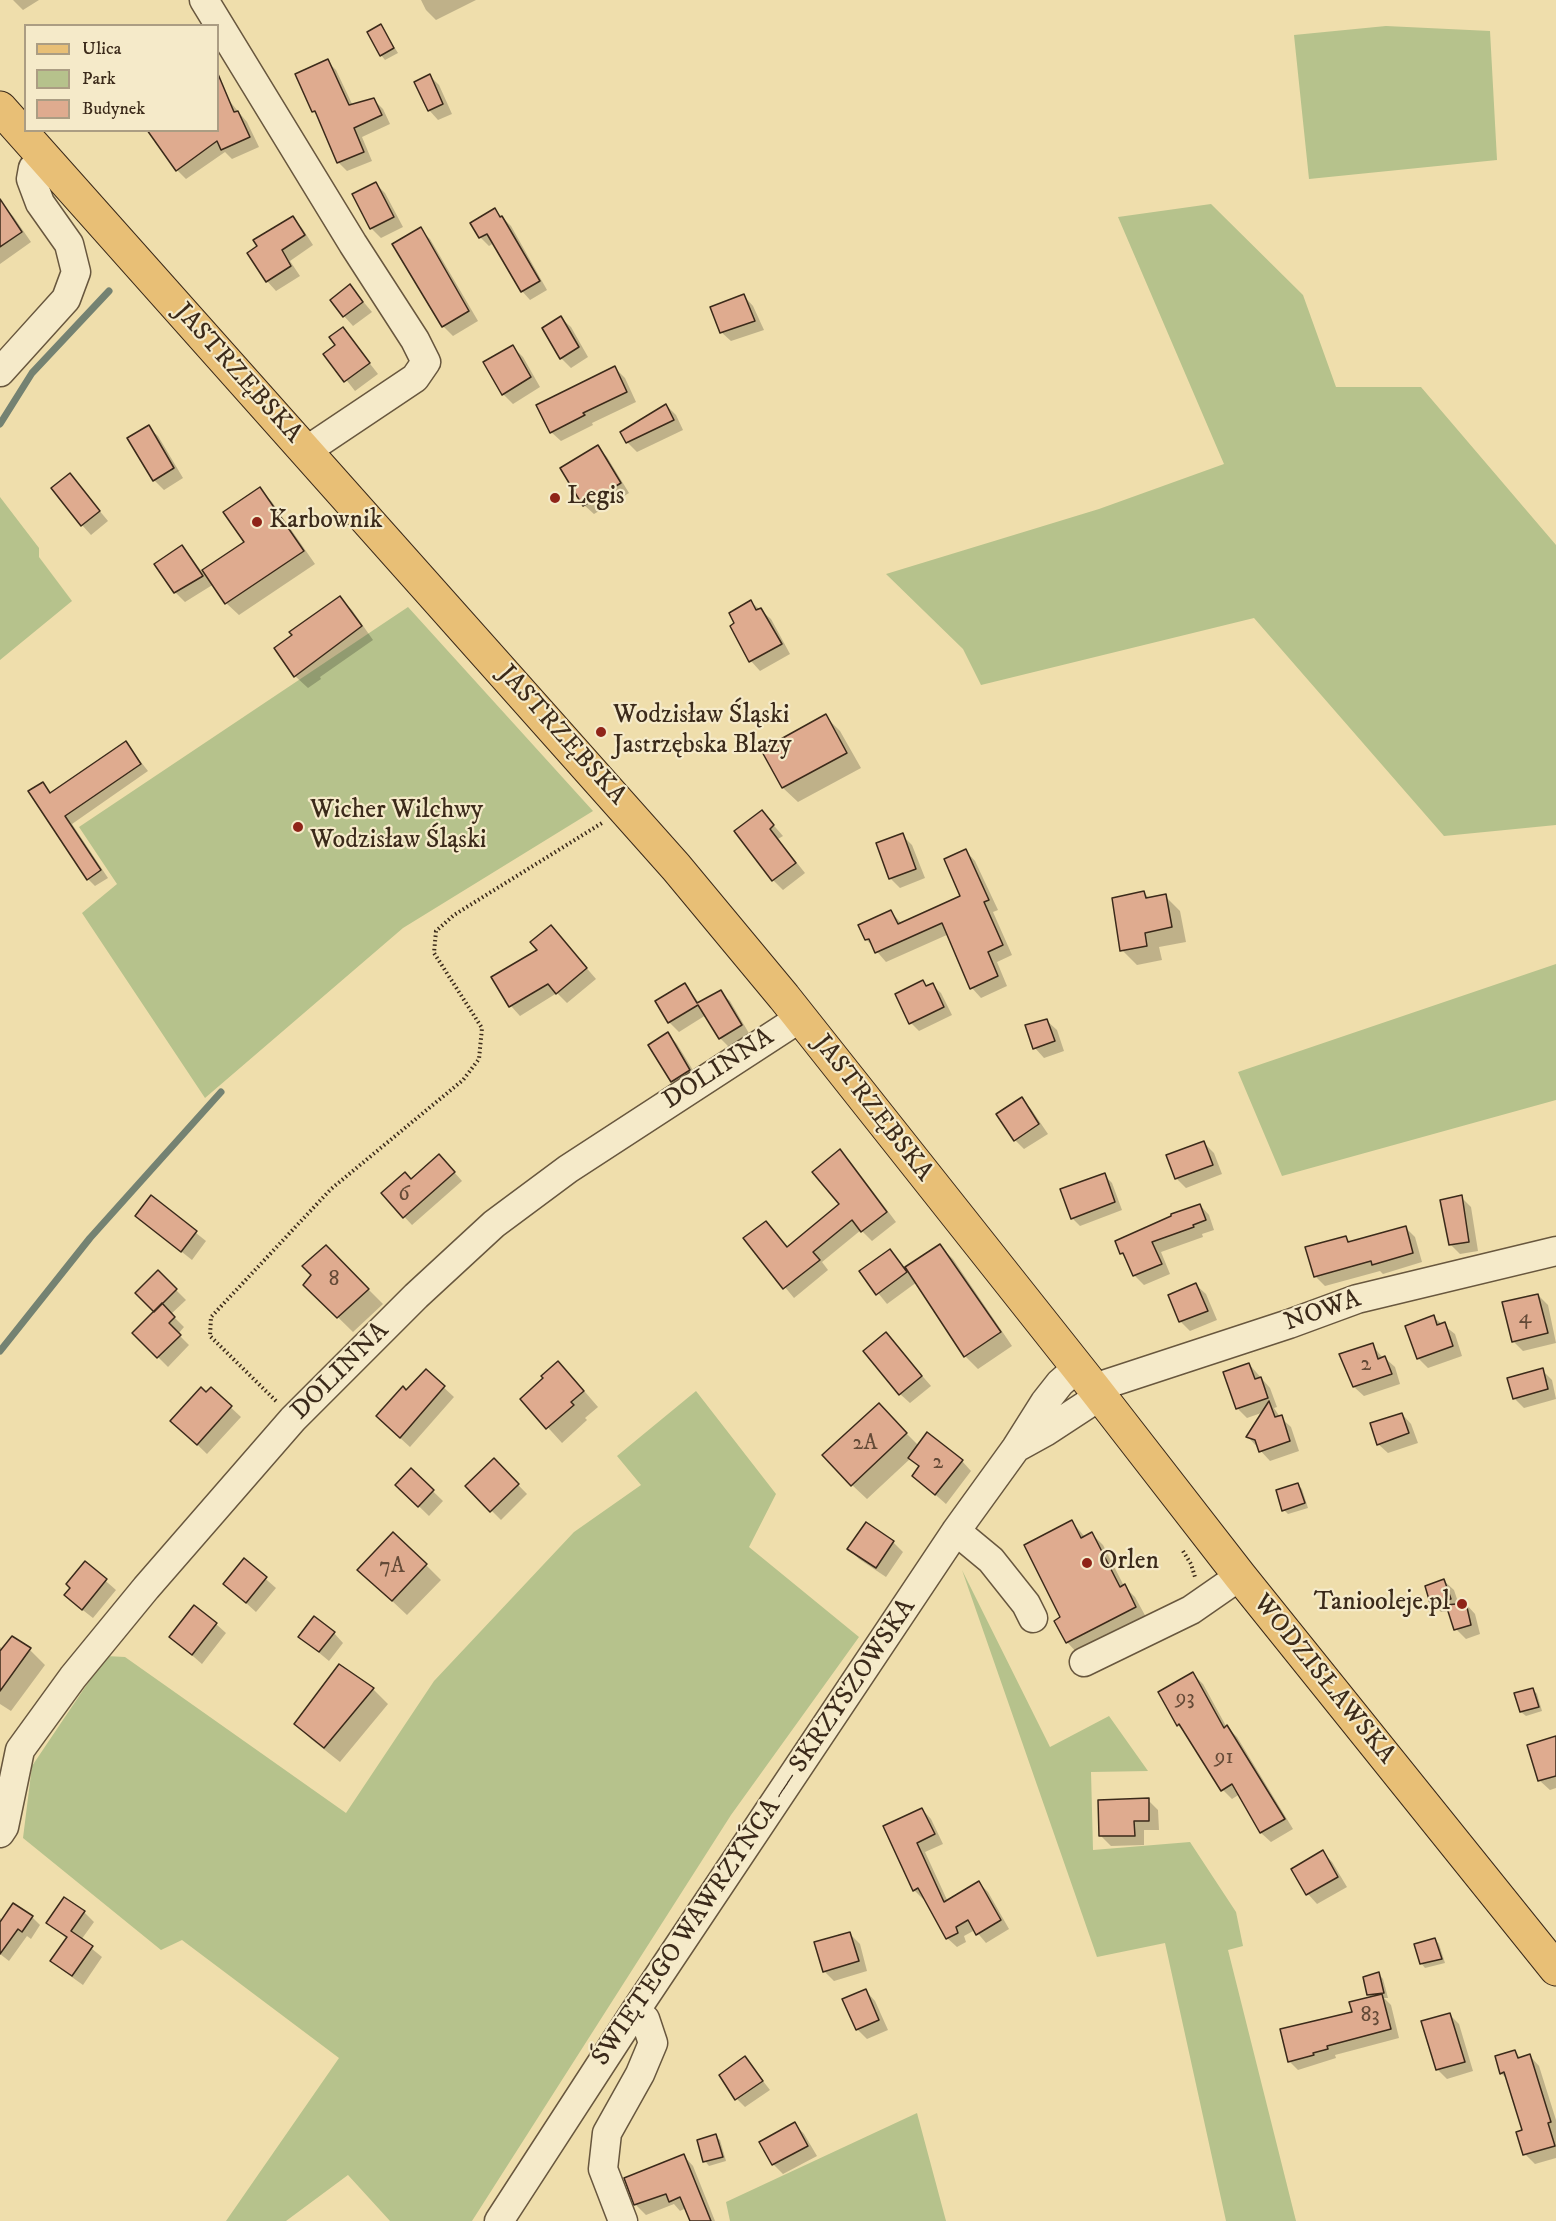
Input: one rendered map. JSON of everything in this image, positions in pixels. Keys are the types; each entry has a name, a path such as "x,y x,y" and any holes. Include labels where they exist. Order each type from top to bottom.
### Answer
{"main road":[{"name":"JASTRZĘBSKA","path":"0,108 625,808 800,1018 1090,1384"},
{"name":"WODZISŁAWSKA","path":"1090,1384 1240,1576 1556,1969"}],"street":[{"path":"204,0 219,24"},
{"path":"219,25 330,206 416,340 426,362 416,378 306,451"},
{"path":"0,372 66,298 76,272 69,244 39,202 31,179 33,168 44,158"},
{"name":"DOLINNA","path":"0,1833 4,1827 20,1749 73,1677 146,1588 293,1419 416,1296 494,1224 568,1169 800,1018"},
{"name":"NOWA","path":"1016,1448 1045,1432 1090,1384 1289,1324 1358,1299 1556,1251"},
{"name":"ŚWIĘTEGO WAWRZYŃCA — SKRZYSZOWSKA","path":"499,2221 634,2013 956,1531 1016,1448"},
{"path":"956,1531 991,1560 1026,1604 1034,1618"},
{"path":"1084,1662 1191,1610 1240,1576"},
{"path":"623,2221 603,2169 607,2133 653,2043 645,2019 634,2013"}],"path":[{"path":"293,1419 210,1336 210,1317 331,1189 463,1080 479,1059 482,1028 434,952 436,931 454,915 625,808"}],"green space":[{"path":"1386,26 1490,31 1497,160 1309,179 1294,35"},
{"path":"1211,204 1303,295 1336,387 1421,387 1556,545 1556,825 1444,836 1254,618 981,685 963,649 886,574 1099,509 1224,464 1118,217"},
{"path":"0,497 39,548 39,557 72,601 0,660"},
{"name":"Wicher Wilchwy Wodzisław Śląski","path":"408,607 593,811 403,928 205,1098 82,913 117,884 79,827"},
{"path":"1556,964 1556,1100 1282,1176 1238,1072"},
{"path":"696,1391 776,1494 749,1547 859,1637 731,1815 472,2221 390,2221 348,2175 286,2221 226,2221 339,2058 182,1940 161,1950 23,1838 32,1766 106,1656 125,1657 346,1813 434,1681 574,1532 641,1485 617,1456"},
{"path":"962,1570 1050,1747 1109,1716 1148,1771 1091,1772 1093,1850 1190,1842 1236,1912 1243,1946 1228,1950 1296,2221 1226,2221 1165,1943 1097,1957"},
{"path":"917,2113 946,2221 730,2221 726,2202"}],"building":[{"path":"381,24 394,48 380,56 367,32"},
{"path":"328,59 349,105 374,98 382,115 354,128 364,152 337,163 315,111 312,112 295,74"},
{"path":"430,74 443,104 428,111 414,82"},
{"path":"219,76 234,112 238,111 250,137 221,150 217,141 176,171 148,132 219,132"},
{"path":"376,182 394,217 370,229 352,194"},
{"path":"0,199 22,232 0,247"},
{"path":"495,208 540,281 521,292 487,234 479,238 470,223"},
{"path":"293,216 305,235 282,250 291,266 266,282 247,253 257,246 253,240"},
{"path":"421,227 469,311 442,327 392,244"},
{"path":"350,284 363,302 343,317 330,300"},
{"path":"744,294 755,321 720,333 710,307"},
{"path":"561,316 579,347 560,359 542,328"},
{"path":"343,327 370,363 344,382 323,354 335,345 329,337"},
{"path":"513,345 531,377 502,395 483,362"},
{"path":"615,366 627,392 583,413 585,415 550,433 536,405"},
{"path":"666,404 674,420 626,443 620,432"},
{"path":"149,425 174,468 153,481 127,438"},
{"path":"598,445 621,483 583,506 560,468"},
{"path":"70,473 100,511 81,526 51,488"},
{"path":"260,487 304,551 225,604 202,570 244,542 223,512"},
{"path":"182,545 203,576 174,593 154,564"},
{"path":"340,596 362,626 294,677 274,648 292,635 289,632"},
{"path":"751,600 756,610 761,608 782,644 749,662 730,626 734,623 729,613"},
{"path":"826,714 847,753 782,788 761,750"},
{"path":"126,741 141,764 65,816 101,870 87,880 28,791 43,782 50,793"},
{"path":"762,810 774,825 770,829 796,863 772,881 734,831"},
{"path":"903,833 916,869 889,879 876,843"},
{"path":"966,849 989,900 984,902 1003,945 988,952 998,976 970,989 942,923 875,953 869,939 865,940 858,925 891,910 898,924 960,896 944,859"},
{"path":"1144,891 1146,898 1166,894 1172,927 1145,933 1147,946 1120,951 1112,898"},
{"path":"551,925 587,968 556,994 548,984 509,1007 491,977 537,950 530,942"},
{"path":"923,980 926,986 933,983 944,1007 909,1024 895,994"},
{"path":"685,983 697,1003 721,990 742,1025 719,1039 698,1005 668,1023 655,1001"},
{"path":"1047,1019 1055,1041 1033,1049 1025,1025"},
{"path":"668,1032 690,1070 671,1082 648,1045"},
{"path":"1022,1097 1039,1124 1014,1141 996,1114"},
{"path":"1204,1141 1213,1165 1175,1179 1166,1155"},
{"path":"840,1149 887,1212 861,1232 852,1220 813,1252 820,1260 783,1289 743,1238 766,1221 787,1247 839,1204 812,1172"},
{"path":"439,1154 455,1172 403,1218 381,1193 405,1172 411,1179"},
{"path":"1105,1173 1115,1202 1071,1219 1060,1189"},
{"path":"151,1195 197,1231 181,1252 135,1216"},
{"path":"1462,1195 1469,1242 1449,1245 1440,1200"},
{"path":"1200,1204 1206,1220 1193,1225 1194,1227 1152,1242 1162,1264 1133,1276 1115,1241 1171,1216 1171,1214"},
{"path":"1406,1226 1413,1253 1372,1265 1371,1261 1314,1277 1305,1247 1346,1236 1348,1242"},
{"path":"940,1244 1001,1332 964,1357 905,1267"},
{"path":"326,1245 369,1289 337,1318 303,1285 311,1275 302,1266"},
{"path":"890,1249 907,1272 876,1295 859,1271"},
{"path":"158,1270 177,1289 154,1312 135,1293"},
{"path":"1196,1283 1208,1311 1179,1322 1168,1295"},
{"path":"1538,1294 1548,1333 1512,1342 1502,1302"},
{"path":"162,1303 175,1317 169,1323 181,1335 157,1358 132,1333"},
{"path":"1434,1315 1437,1325 1445,1322 1453,1346 1417,1359 1405,1326"},
{"path":"886,1332 922,1376 899,1395 863,1351"},
{"path":"1373,1343 1378,1359 1385,1356 1392,1374 1353,1387 1339,1354"},
{"path":"558,1361 584,1391 571,1402 574,1405 546,1429 520,1399"},
{"path":"1249,1363 1255,1379 1261,1377 1268,1398 1236,1409 1223,1372"},
{"path":"1543,1368 1548,1389 1513,1399 1507,1378"},
{"path":"426,1369 445,1386 400,1438 376,1416 403,1386 406,1390"},
{"path":"201,1387 206,1392 211,1387 232,1406 197,1445 170,1421"},
{"path":"1269,1401 1275,1417 1282,1415 1290,1441 1259,1452 1255,1440 1246,1437"},
{"path":"879,1403 907,1433 851,1486 822,1455"},
{"path":"1402,1413 1409,1433 1377,1445 1370,1423"},
{"path":"927,1432 963,1460 935,1495 912,1476 919,1466 908,1458"},
{"path":"494,1458 519,1484 490,1512 465,1486"},
{"path":"411,1468 434,1490 418,1507 395,1485"},
{"path":"1298,1483 1305,1503 1282,1511 1276,1490"},
{"path":"1072,1520 1081,1538 1092,1532 1120,1587 1125,1584 1136,1607 1066,1643 1054,1621 1060,1617 1024,1545"},
{"path":"866,1522 894,1541 876,1568 847,1549"},
{"path":"393,1532 427,1564 392,1601 357,1570"},
{"path":"244,1558 267,1577 246,1603 223,1584"},
{"path":"85,1561 107,1579 82,1610 64,1595 70,1588 66,1584"},
{"path":"1444,1579 1451,1599 1430,1603 1425,1586"},
{"path":"1466,1603 1471,1625 1454,1630 1446,1605"},
{"path":"194,1605 217,1623 192,1655 169,1637"},
{"path":"314,1616 335,1632 319,1652 298,1637"},
{"path":"12,1636 31,1648 0,1691 0,1651"},
{"path":"339,1664 374,1688 324,1748 294,1724"},
{"path":"1193,1672 1224,1728 1227,1725 1285,1819 1260,1833 1232,1784 1221,1791 1179,1724 1177,1726 1158,1692"},
{"path":"1533,1688 1539,1707 1520,1712 1514,1693"},
{"path":"1556,1736 1556,1776 1538,1781 1527,1745"},
{"path":"1149,1798 1149,1821 1134,1821 1135,1836 1099,1836 1098,1800"},
{"path":"922,1808 935,1834 917,1843 944,1902 979,1881 1001,1920 976,1935 968,1920 956,1927 958,1933 946,1939 918,1888 913,1891 883,1826"},
{"path":"1323,1850 1338,1877 1306,1895 1291,1869"},
{"path":"64,1897 85,1911 71,1931 93,1946 72,1976 50,1961 67,1937 46,1923"},
{"path":"13,1903 33,1916 22,1932 18,1929 0,1954 0,1922"},
{"path":"850,1932 859,1961 823,1972 814,1942"},
{"path":"1435,1938 1442,1959 1420,1964 1414,1944"},
{"path":"1379,1972 1384,1993 1367,1995 1363,1977"},
{"path":"866,1989 879,2020 856,2030 842,1999"},
{"path":"1382,1994 1391,2029 1327,2046 1328,2049 1313,2053 1314,2055 1288,2062 1280,2029 1352,2012 1349,2002"},
{"path":"1450,2013 1465,2062 1436,2070 1421,2021"},
{"path":"1515,2050 1518,2058 1530,2054 1551,2122 1548,2123 1555,2146 1523,2155 1516,2132 1522,2130 1504,2072 1500,2074 1495,2056"},
{"path":"745,2056 763,2081 735,2100 719,2075"},
{"path":"795,2122 808,2146 772,2165 759,2142"},
{"path":"716,2134 723,2157 703,2162 697,2140"},
{"path":"684,2154 711,2221 690,2221 680,2197 669,2202 666,2194 634,2205 624,2178"}],"waterway":[{"path":"0,424 32,373 109,291"},
{"path":"0,1351 90,1238 221,1092"}],"place":[{"name":"Legis","path":"555,498"},
{"name":"Karbownik","path":"257,522"},
{"name":"Wodzisław Śląski Jastrzębska Blazy","path":"601,732"},
{"name":"Wicher Wilchwy Wodzisław Śląski","path":"298,827"},
{"name":"Orlen","path":"1087,1563"},
{"name":"Taniooleje.pl","path":"1462,1604"}]}
